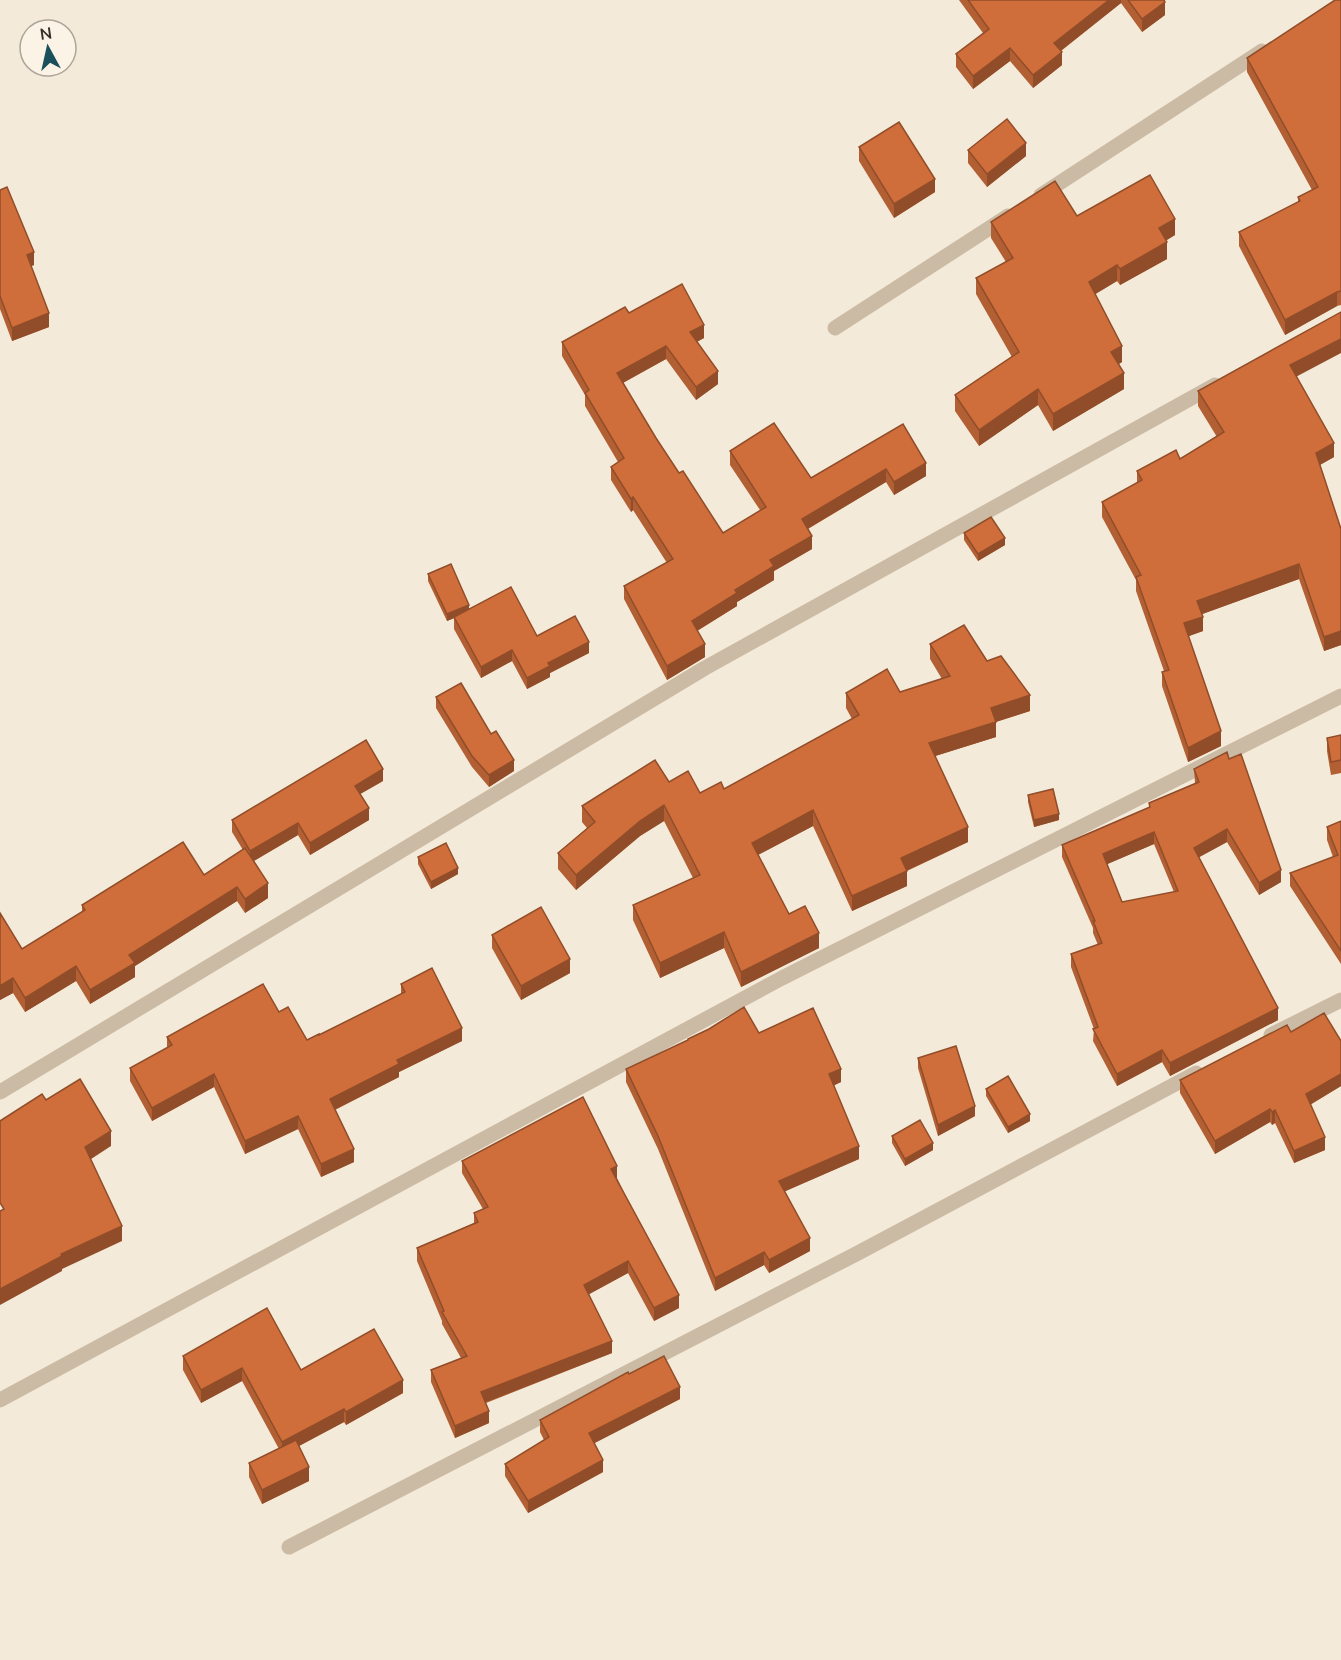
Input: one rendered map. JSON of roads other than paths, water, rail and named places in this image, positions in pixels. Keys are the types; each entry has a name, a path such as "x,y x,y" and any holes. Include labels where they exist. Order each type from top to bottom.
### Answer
{"street":[{"path":"835,328 1271,45"},
{"path":"0,1092 705,668 1226,378"},
{"path":"0,1400 771,984 1341,696"},
{"path":"1258,1042 1341,1000"},
{"path":"289,1547 858,1253 1206,1068"}]}
